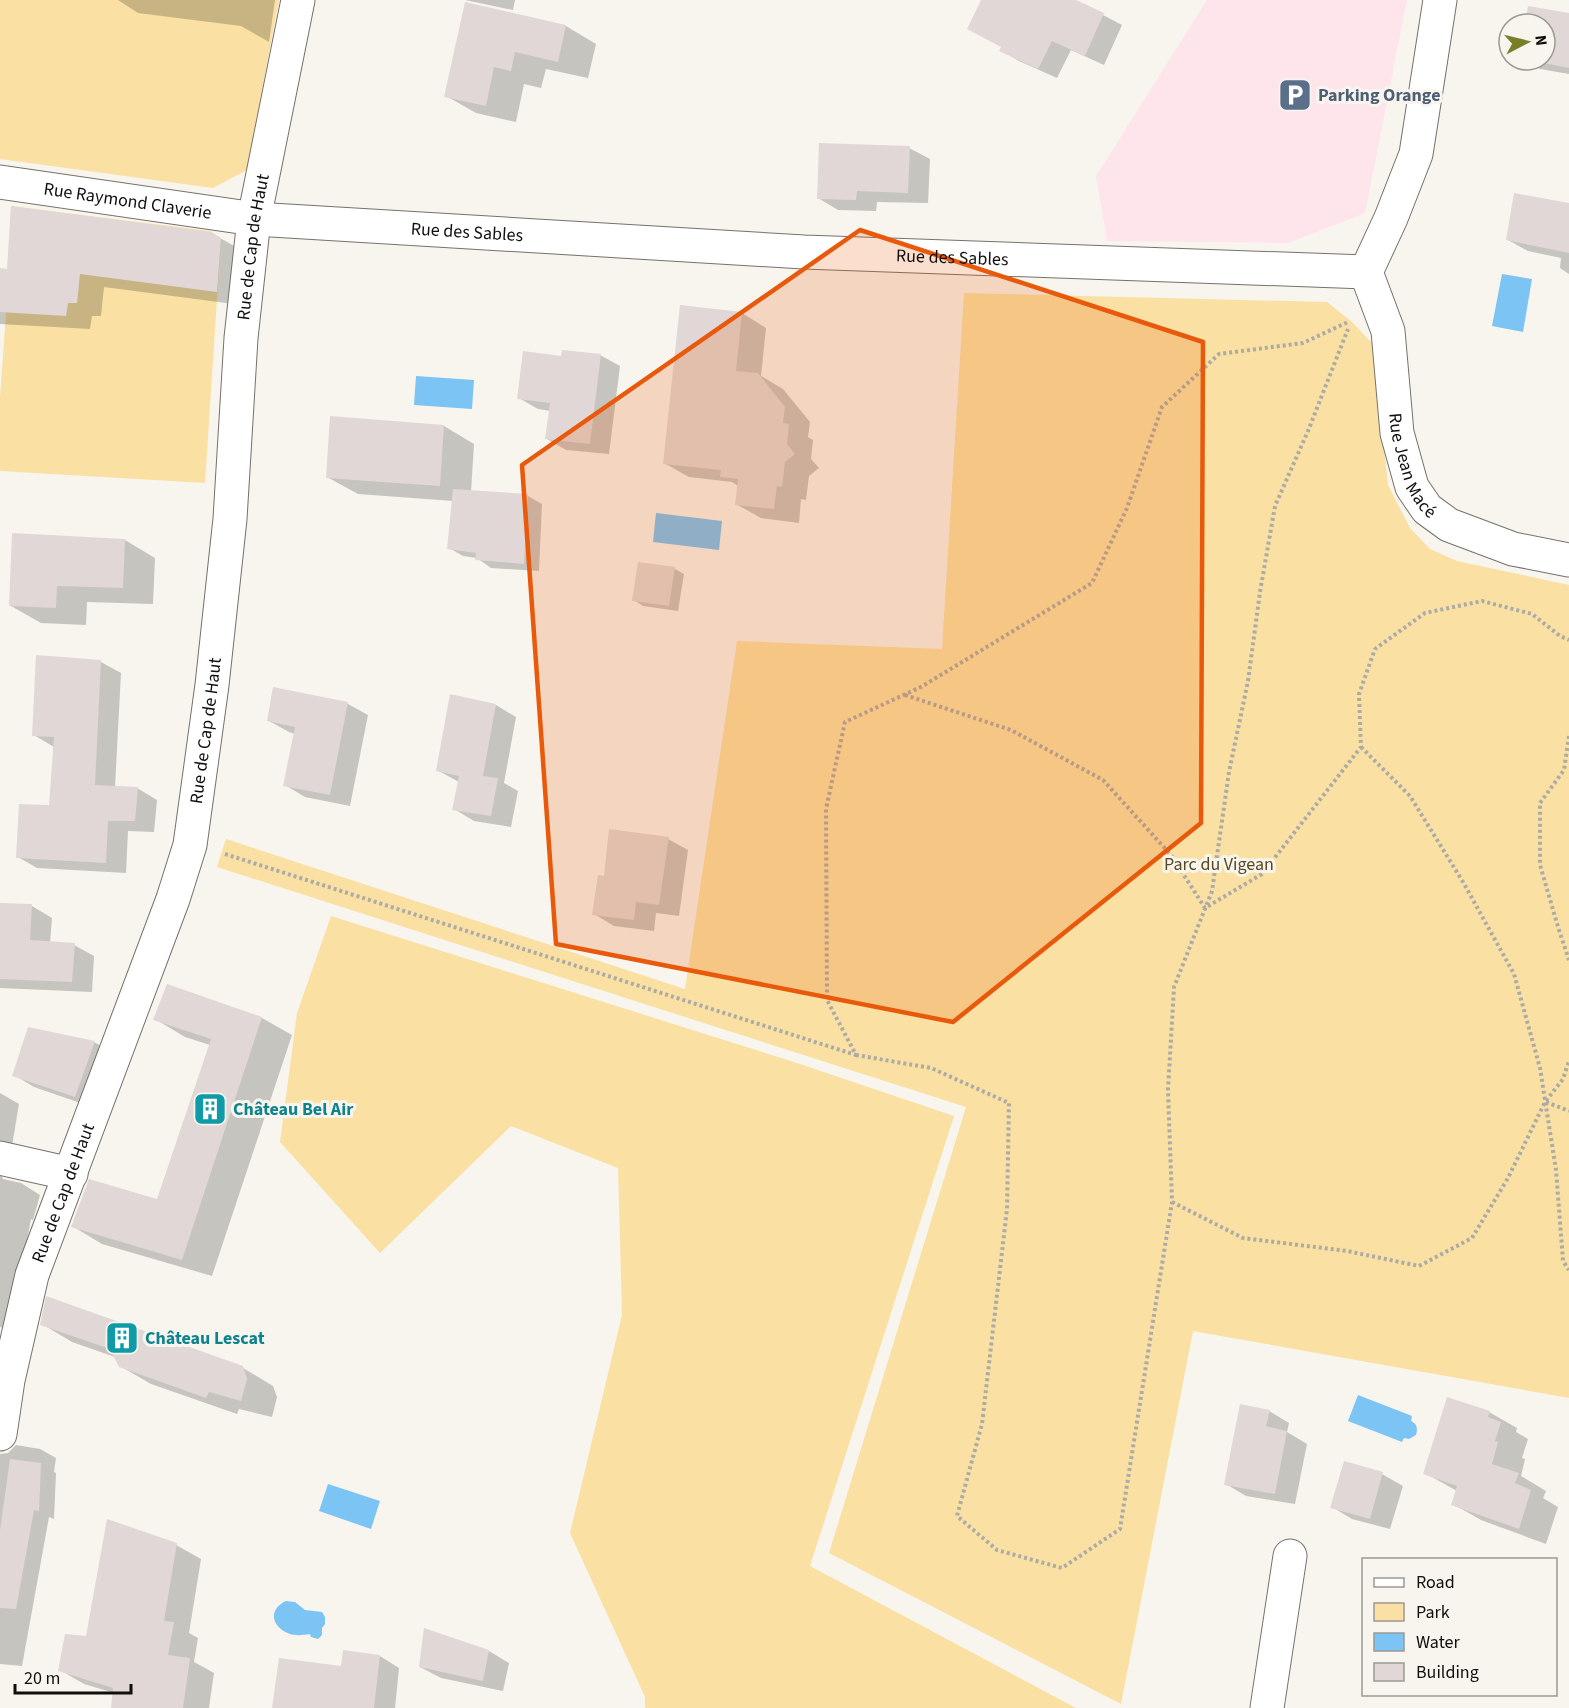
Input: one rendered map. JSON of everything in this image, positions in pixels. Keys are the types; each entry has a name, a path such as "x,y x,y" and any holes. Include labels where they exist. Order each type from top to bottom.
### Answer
{"street":[{"name":"Rue de Cap de Haut","path":"0,1434 4,1379 32,1275 173,899 190,845 212,685 229,531 241,338 254,219 298,0"},
{"path":"1366,272 1391,218 1416,154 1440,0"},
{"name":"Rue Raymond Claverie","path":"0,182 254,219"},
{"name":"Rue des Sables","path":"254,219 804,252 1366,272"},
{"name":"Rue Jean Macé","path":"1366,272 1388,331 1397,433 1412,487 1427,509 1449,525 1513,549 1569,560"},
{"path":"0,1158 70,1174"},
{"path":"1267,1708 1290,1556"}],"path":[{"path":"190,845 856,1055 931,1068 1009,1103 1007,1209 982,1424 957,1516 997,1550 1062,1568 1120,1529 1172,1202 1168,1090 1174,987 1212,891 1229,772 1248,681 1275,506 1308,431 1351,321 1304,344 1219,354 1162,407 1127,508 1092,583 921,687 844,722 826,809 827,1000 856,1055"},
{"path":"1205,908 1262,874 1361,747 1359,694 1375,649 1425,613 1482,601 1532,614 1560,636 1569,640"},
{"path":"904,695 1011,730 1103,780 1171,855 1205,908"},
{"path":"1569,736 1564,770 1540,803 1540,865 1569,960"},
{"path":"1361,747 1410,796 1464,882 1514,975 1539,1068 1556,1170 1563,1261 1569,1270"},
{"path":"1172,1202 1243,1238 1347,1251 1419,1266 1472,1238 1508,1178 1545,1102 1563,1079 1569,1061"},
{"path":"1545,1102 1569,1111"}],"highlighted area":[{"path":"860,230 1203,342 1201,823 953,1022 556,944 522,465"}],"shaded area":[{"path":"1207,0 1407,0 1365,213 1288,243 1107,241 1096,176"}],"green space":[{"path":"0,0 279,0 247,170 213,188 0,159"},
{"path":"11,206 210,231 221,238 205,483 0,471 0,397"},
{"name":"Parc du Vigean","path":"964,293 1327,302 1351,321 1373,344 1388,485 1410,528 1430,549 1457,561 1569,585 1569,1398 1193,1331 1121,1704 829,1553 966,1107 217,867 226,839 685,989 737,641 942,649"},
{"path":"331,916 794,1062 954,1116 810,1566 1076,1708 645,1708 645,1697 570,1533 622,1315 618,1168 511,1126 380,1253 280,1142 297,1013"}],"water":[{"path":"1502,274 1532,279 1523,332 1492,326"},
{"path":"416,376 474,380 472,409 414,405"},
{"path":"656,513 722,521 719,550 653,542"},
{"path":"1358,1395 1412,1416 1411,1421 1417,1428 1416,1435 1409,1439 1404,1438 1402,1442 1348,1421"},
{"path":"328,1484 380,1501 371,1529 319,1511"},
{"path":"286,1601 295,1602 305,1610 322,1612 325,1624 322,1628 322,1635 318,1639 311,1637 310,1634 290,1634 279,1628 274,1614 276,1609"}],"building":[{"path":"981,0 1076,0 1104,13 1085,56 1052,41 1038,69 999,51 1001,47 967,29"},
{"path":"465,2 566,25 558,62 515,52 511,71 494,67 486,106 444,97"},
{"path":"1528,6 1569,13 1569,68 1557,66 1557,12 1527,12"},
{"path":"819,143 910,146 908,193 857,191 856,200 817,199"},
{"path":"1514,193 1569,203 1569,253 1506,240"},
{"path":"11,206 211,232 221,238 217,292 80,274 77,303 68,303 66,316 0,312 0,268 7,269"},
{"path":"680,305 742,312 736,371 758,373 785,407 783,423 789,424 787,444 795,454 785,462 782,487 777,486 774,509 735,505 738,479 720,477 721,470 663,464"},
{"path":"562,350 601,354 590,444 545,439 550,403 517,399 523,351 561,356"},
{"path":"330,416 444,425 440,486 326,478"},
{"path":"453,489 528,494 524,564 475,560 476,553 447,549"},
{"path":"12,533 125,539 123,588 57,586 56,608 9,606"},
{"path":"638,562 675,567 669,606 632,601"},
{"path":"36,655 101,660 95,785 138,787 135,821 108,821 106,863 16,858 19,804 49,805 54,737 32,736"},
{"path":"273,687 348,702 330,795 283,786 295,727 267,721"},
{"path":"450,694 496,704 483,776 498,778 491,816 452,810 459,776 436,771"},
{"path":"609,829 669,837 659,905 636,902 634,920 592,915 598,875 604,876"},
{"path":"0,903 32,904 30,940 75,943 72,982 0,979"},
{"name":"Château Bel Air","path":"167,984 262,1017 182,1260 71,1227 89,1179 157,1199 211,1039 153,1020"},
{"path":"28,1027 95,1041 75,1097 12,1076"},
{"name":"Château Lescat","path":"46,1296 243,1366 247,1379 241,1401 209,1392 206,1398 119,1367 110,1349 40,1325"},
{"path":"1447,1397 1490,1411 1488,1417 1501,1422 1495,1441 1498,1442 1492,1464 1519,1473 1515,1483 1531,1490 1519,1529 1451,1505 1457,1486 1423,1474"},
{"path":"1240,1404 1270,1410 1266,1426 1287,1431 1275,1494 1224,1485"},
{"path":"10,1459 41,1463 39,1511 34,1510 16,1609 0,1608 0,1530"},
{"path":"1344,1461 1383,1472 1370,1519 1330,1508"},
{"path":"107,1519 177,1543 164,1621 174,1622 168,1655 190,1658 183,1708 111,1708 113,1688 58,1671 65,1634 86,1636"},
{"path":"424,1628 489,1650 483,1681 419,1667"},
{"path":"343,1650 380,1655 374,1708 272,1708 279,1658 341,1666"}],"place":[{"name":"Parking Orange","path":"1295,95"},
{"name":"Château Bel Air","path":"210,1109"},
{"name":"Château Lescat","path":"122,1338"}]}
